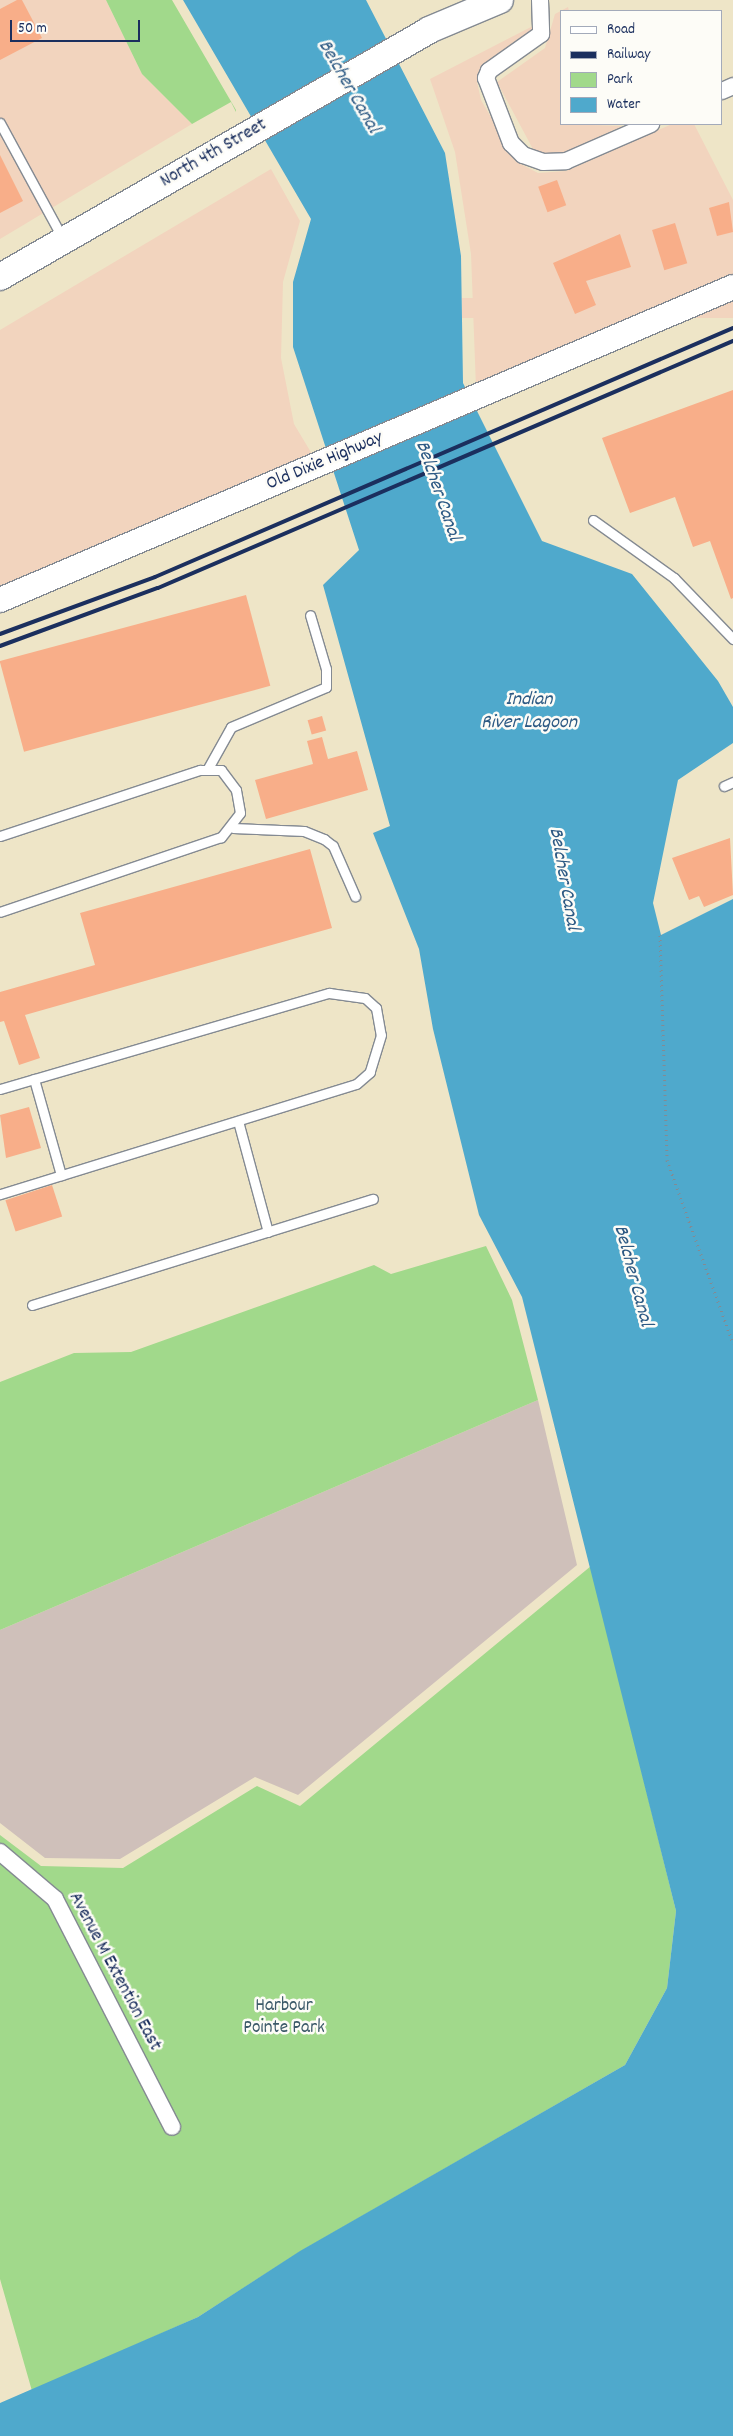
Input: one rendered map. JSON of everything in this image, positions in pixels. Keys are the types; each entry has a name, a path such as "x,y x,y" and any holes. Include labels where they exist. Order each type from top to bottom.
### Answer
{"main road":[{"path":"429,30 462,0"},
{"path":"429,30 500,0"},
{"name":"North 4th Street","path":"0,278 429,30"}],"street":[{"path":"540,0 541,34 489,71 486,78 511,143 523,156 543,162 566,161 649,125"},
{"name":"Old Dixie Highway","path":"0,600 733,288"},
{"name":"Avenue M Extention East","path":"0,1852 55,1899 172,2127"}],"lane":[{"path":"0,123 64,241"},
{"path":"593,520 674,578 733,639"},
{"path":"207,770 231,727 326,687 326,669 310,615"},
{"path":"0,836 207,770 221,770 236,790 240,813 232,828 221,837 0,912"},
{"path":"724,786 733,782"},
{"path":"232,828 304,831 324,839 332,846 355,896"},
{"path":"0,1089 329,993 365,998 376,1008 381,1035 370,1072 356,1084 0,1194"},
{"path":"34,1079 61,1175"},
{"path":"238,1120 268,1232"},
{"path":"32,1305 373,1199"}],"path":[{"path":"660,935 667,1160 733,1344"}],"shaded area":[{"path":"0,0 106,0 142,74 192,124 0,239"},
{"path":"560,11 560,125 623,126 558,155 545,156 534,151 497,82 545,48 555,14"},
{"path":"533,26 530,36 479,75 477,82 481,100 517,162 538,173 566,171 670,125 695,125 733,200 733,278 476,388 471,254 455,152 430,79"},
{"path":"271,169 300,221 283,282 281,358 294,424 312,454 0,591 0,330"},
{"path":"462,298 733,298 733,318 462,318"},
{"path":"538,1400 577,1565 298,1795 255,1777 120,1859 45,1858 0,1823 0,1630"}],"green space":[{"path":"106,0 172,0 236,110 236,112 231,102 192,124 142,74"},
{"path":"486,1246 512,1300 538,1400 0,1630 0,1382 74,1353 131,1352 374,1265 391,1274"},
{"name":"Harbour Pointe Park","path":"591,1566 676,1911 667,1988 625,2065 301,2251 198,2317 32,2391 0,2279 0,1835 41,1866 123,1868 257,1786 300,1806"}],"water":[{"name":"Indian River Lagoon","path":"183,0 366,0 445,153 461,256 463,383 542,541 632,574 718,681 733,707 733,743 678,780 653,903 661,935 733,899 733,2436 0,2436 0,2403 198,2317 300,2251 625,2065 667,1988 676,1911 522,1297 479,1215 433,1029 419,949 373,833 390,826 323,585 359,550 293,347 293,282 311,219"}],"building":[{"path":"17,0 22,0 42,38 0,60 0,9"},
{"path":"0,155 23,201 0,213"},
{"path":"557,180 566,205 547,212 538,187"},
{"path":"729,202 733,232 717,236 709,208"},
{"path":"675,223 687,263 664,270 652,230"},
{"path":"620,234 631,267 586,281 596,305 575,314 553,263"},
{"path":"733,390 733,598 731,599 710,541 693,547 675,497 630,513 602,438"},
{"path":"246,595 270,686 24,752 0,661"},
{"path":"322,716 326,730 312,735 308,720"},
{"path":"322,737 328,759 357,751 368,790 266,819 255,780 313,764 307,741"},
{"path":"730,838 733,895 704,907 699,896 689,900 672,858"},
{"path":"310,849 332,928 25,1015 40,1058 19,1065 4,1021 0,1022 0,992 95,965 80,913"},
{"path":"29,1107 41,1148 6,1158 0,1115"},
{"path":"52,1185 62,1216 16,1232 5,1200"}],"railway":[{"path":"0,634 155,577 733,328"},
{"path":"0,646 158,588 733,341"}],"water label":[{"name":"Belcher Canal","path":"348,87"},
{"name":"Belcher Canal","path":"437,491"},
{"name":"Belcher Canal","path":"563,879"},
{"name":"Belcher Canal","path":"632,1276"}]}
